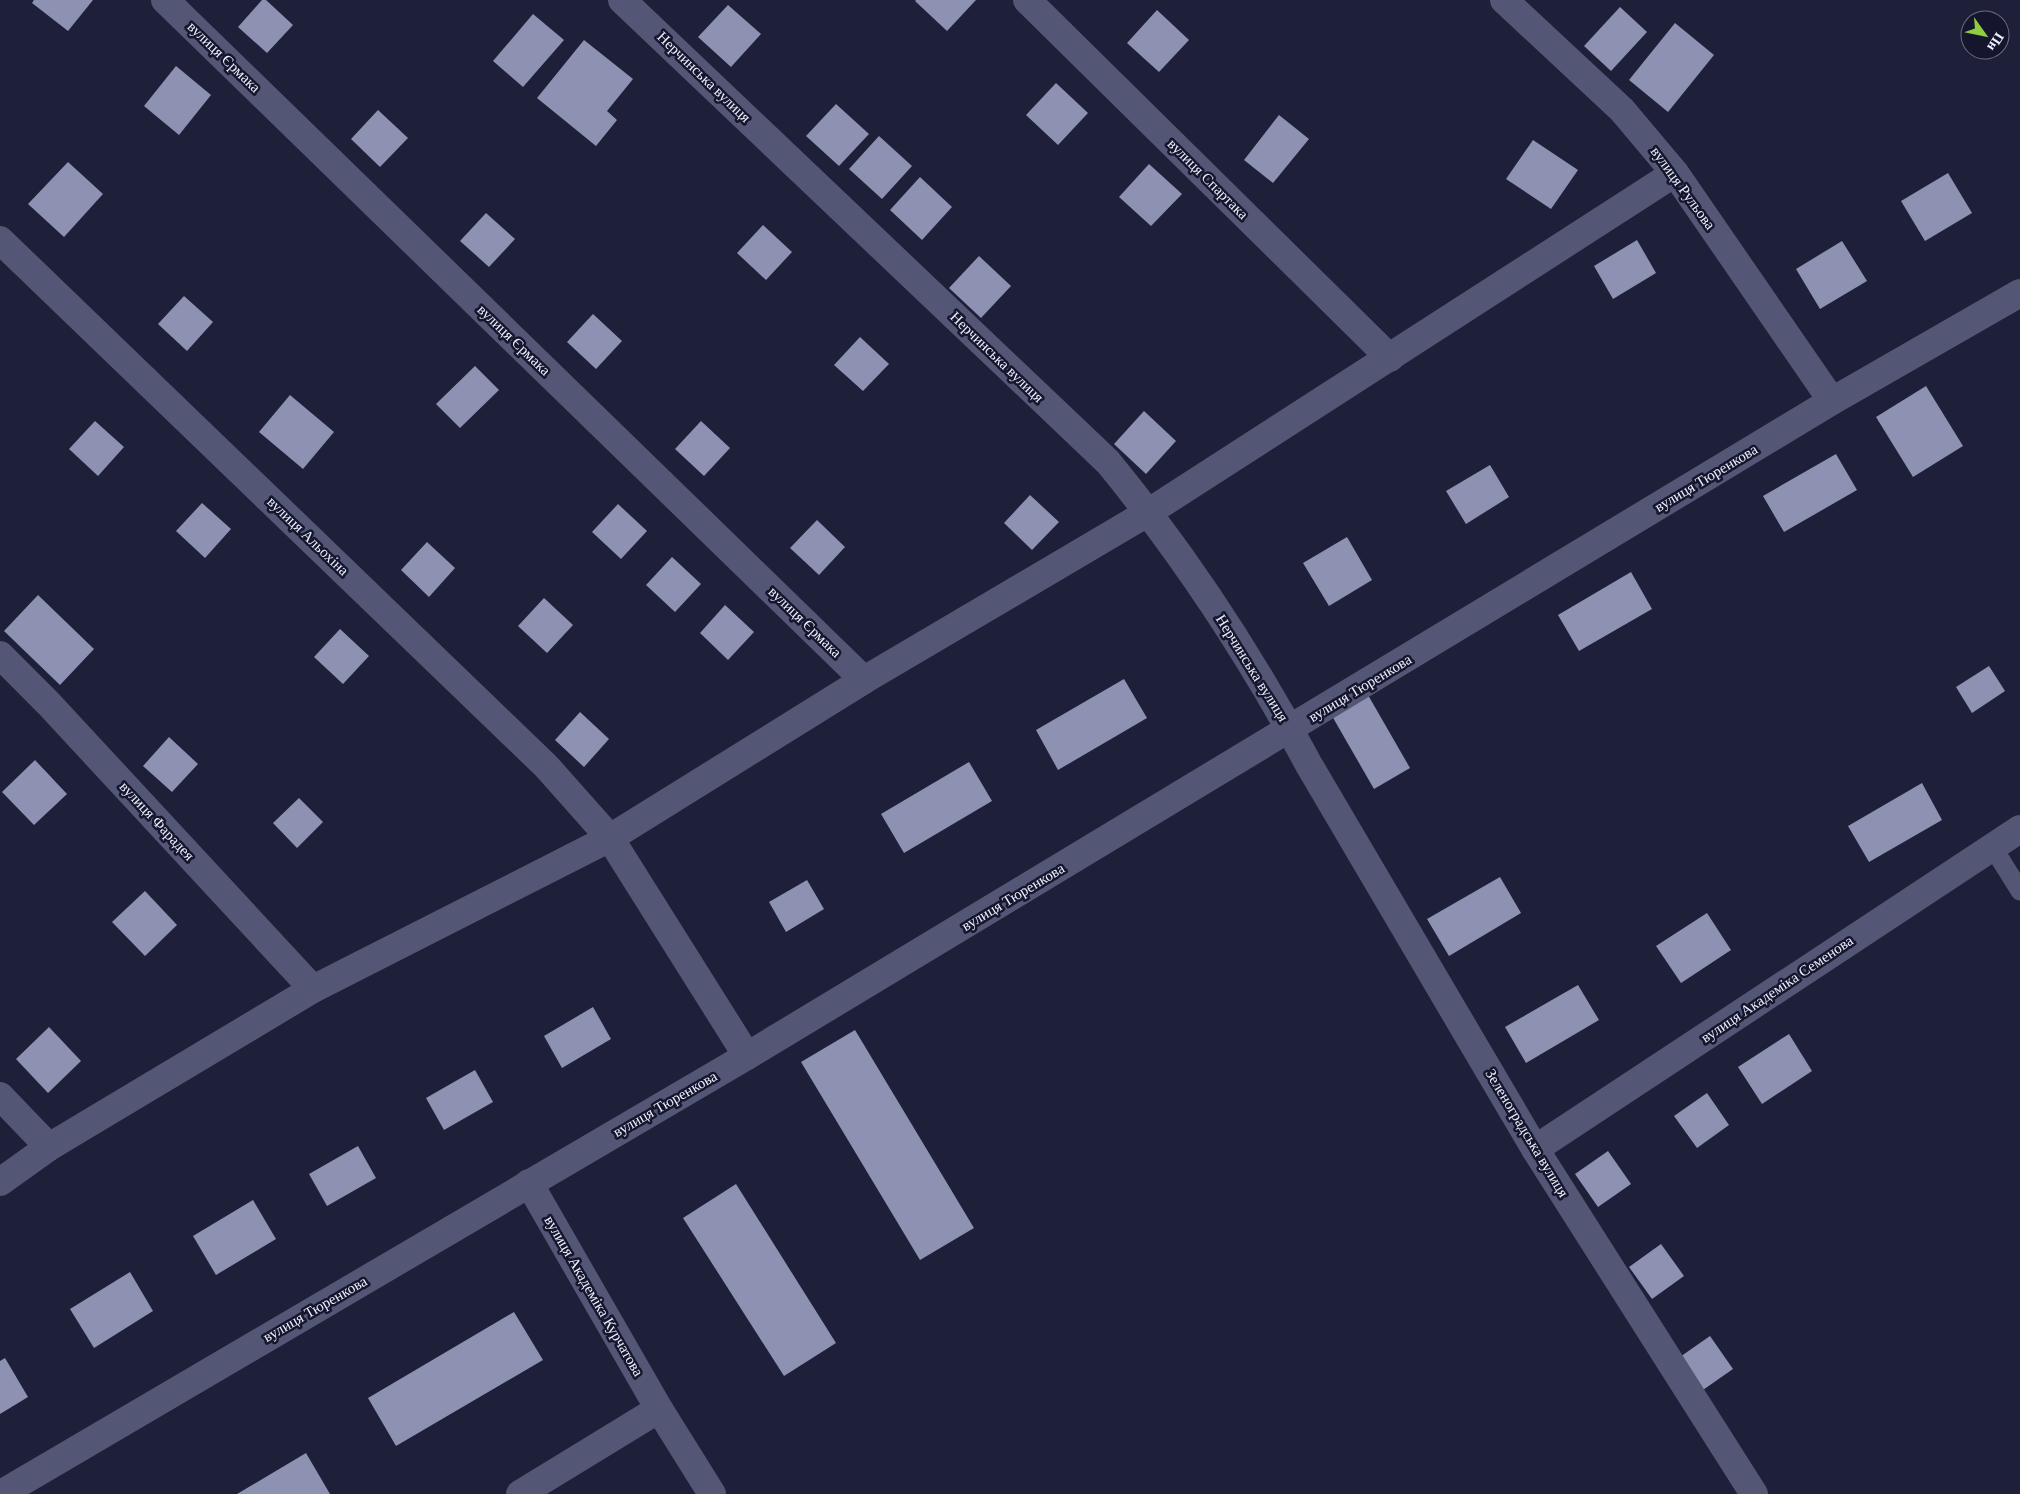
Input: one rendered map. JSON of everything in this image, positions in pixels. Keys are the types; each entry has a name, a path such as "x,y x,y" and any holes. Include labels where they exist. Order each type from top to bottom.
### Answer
{"street":[{"name":"вулиця Єрмака","path":"165,0 864,680"},
{"name":"Нерчинська вулиця","path":"622,0 1108,462 1149,512 1203,588 1290,730 1308,765"},
{"name":"вулиця Спартака","path":"1027,0 1390,358"},
{"name":"вулиця Рульова","path":"1504,0 1622,110 1676,173 1832,401"},
{"path":"0,1182 49,1147 313,989 610,838 864,680 1149,512 1676,173"},
{"name":"вулиця Альохіна","path":"0,240 546,766 610,838 747,1056"},
{"name":"вулиця Тюренкова","path":"1,1494 747,1056 1290,730 1832,401 2020,293"},
{"name":"вулиця Фарадея","path":"0,655 49,704 313,989"},
{"name":"Зеленоградська вулиця","path":"1308,765 1535,1149 1754,1494"},
{"name":"вулиця Академіка Семенова","path":"1535,1149 2020,829"},
{"path":"0,1096 49,1147"},
{"name":"вулиця Академіка Курчатова","path":"529,1184 659,1409 712,1494"},
{"path":"520,1494 659,1409"}],"lane":[{"path":"1992,846 2020,891"}],"building":[{"path":"34,0 93,0 68,31 32,3"},
{"path":"262,0 266,0 293,25 267,53 238,27"},
{"path":"916,0 976,0 947,31"},
{"path":"728,5 761,34 731,67 698,37"},
{"path":"1620,7 1647,32 1611,71 1584,46"},
{"path":"1157,10 1189,40 1159,72 1127,43"},
{"path":"533,14 564,40 523,87 493,61"},
{"path":"1675,23 1714,55 1668,112 1629,80"},
{"path":"584,40 633,79 607,111 617,120 596,146 537,98"},
{"path":"176,66 211,95 179,135 144,106"},
{"path":"1056,83 1088,113 1058,145 1026,115"},
{"path":"836,104 869,134 839,166 806,136"},
{"path":"378,110 408,138 380,167 351,139"},
{"path":"1279,115 1309,139 1273,183 1244,160"},
{"path":"879,136 912,166 882,199 849,169"},
{"path":"1533,140 1578,170 1551,209 1506,179"},
{"path":"68,162 103,194 64,237 28,204"},
{"path":"1149,164 1182,194 1151,226 1119,197"},
{"path":"1948,173 1972,213 1925,241 1901,201"},
{"path":"920,177 952,207 922,240 890,210"},
{"path":"486,213 515,239 489,267 460,241"},
{"path":"763,225 792,252 766,280 737,253"},
{"path":"1637,240 1656,273 1613,299 1594,266"},
{"path":"1842,241 1867,281 1820,309 1796,269"},
{"path":"979,256 1011,286 981,318 949,288"},
{"path":"184,296 213,322 187,351 158,324"},
{"path":"593,314 622,341 596,369 567,342"},
{"path":"860,337 889,364 863,391 834,365"},
{"path":"475,366 499,390 460,428 436,404"},
{"path":"1926,386 1963,446 1913,477 1876,417"},
{"path":"290,395 334,432 303,469 259,432"},
{"path":"1144,411 1176,441 1146,474 1114,444"},
{"path":"95,421 124,447 98,476 69,449"},
{"path":"701,421 730,448 704,476 675,449"},
{"path":"1836,454 1857,490 1784,532 1763,496"},
{"path":"1490,465 1509,497 1466,524 1446,491"},
{"path":"1030,495 1059,522 1032,550 1004,523"},
{"path":"202,503 231,529 205,558 176,531"},
{"path":"618,504 647,531 621,559 592,532"},
{"path":"817,520 845,547 819,575 790,548"},
{"path":"1347,537 1372,580 1329,606 1303,563"},
{"path":"427,542 455,568 429,597 401,570"},
{"path":"672,557 701,584 675,612 646,585"},
{"path":"1631,572 1652,609 1579,651 1558,615"},
{"path":"38,595 94,649 60,685 4,631"},
{"path":"544,598 573,625 547,653 518,626"},
{"path":"725,605 754,632 728,660 700,633"},
{"path":"340,629 369,656 343,684 314,657"},
{"path":"1989,666 2005,691 1972,713 1956,687"},
{"path":"1124,679 1147,718 1058,770 1036,730"},
{"path":"1368,695 1410,768 1374,789 1332,716"},
{"path":"580,712 609,739 584,767 555,740"},
{"path":"169,737 198,764 172,792 143,766"},
{"path":"35,760 67,794 34,825 2,792"},
{"path":"969,762 992,801 904,853 881,814"},
{"path":"1922,783 1942,820 1869,862 1848,826"},
{"path":"299,798 323,822 297,848 273,823"},
{"path":"1500,877 1521,913 1449,956 1427,919"},
{"path":"807,880 824,909 786,932 769,902"},
{"path":"145,891 177,925 145,956 112,922"},
{"path":"1707,913 1731,950 1681,983 1656,946"},
{"path":"1578,985 1599,1020 1526,1063 1505,1027"},
{"path":"593,1007 611,1039 562,1068 544,1036"},
{"path":"49,1027 81,1061 48,1093 16,1059"},
{"path":"855,1030 974,1228 920,1260 801,1062"},
{"path":"1789,1034 1812,1071 1762,1104 1738,1067"},
{"path":"475,1070 493,1102 444,1130 426,1098"},
{"path":"1707,1093 1729,1125 1697,1148 1674,1116"},
{"path":"358,1146 376,1178 327,1206 309,1174"},
{"path":"1608,1151 1631,1184 1598,1207 1575,1174"},
{"path":"736,1184 836,1343 784,1376 683,1218"},
{"path":"253,1200 276,1239 216,1275 193,1236"},
{"path":"1661,1244 1684,1276 1652,1299 1629,1267"},
{"path":"130,1272 153,1311 94,1348 70,1309"},
{"path":"514,1312 543,1360 396,1446 368,1398"},
{"path":"1710,1336 1733,1369 1700,1392 1677,1359"},
{"path":"5,1358 28,1397 0,1414 0,1361"},
{"path":"306,1453 330,1494 237,1494"}]}
